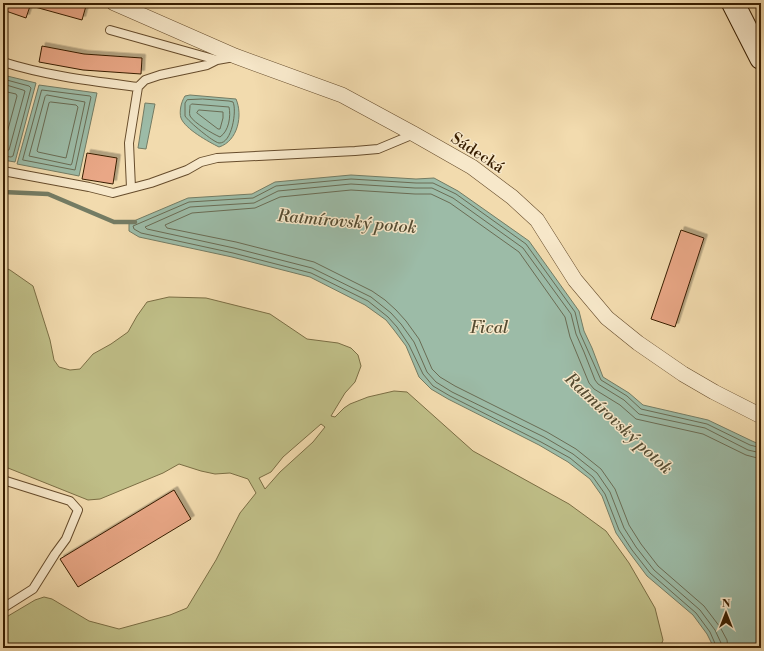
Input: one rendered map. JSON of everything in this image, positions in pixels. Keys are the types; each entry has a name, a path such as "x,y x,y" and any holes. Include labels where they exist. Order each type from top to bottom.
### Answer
{"main road":[{"path":"733,3 761,58"}],"street":[{"name":"Sádecká","path":"114,3 235,56 342,95 472,167 512,197 537,220 575,280 607,318 638,343 683,374 761,416"}],"lane":[{"path":"110,30 217,60"},
{"path":"130,188 129,143 138,87 145,80 160,75 207,65 217,60 235,56"},
{"path":"3,62 28,70 54,75 138,87"},
{"path":"3,171 113,193 151,183 187,170 201,162 217,158 355,151 378,148 414,134"},
{"path":"3,480 70,501 78,510 66,539 33,589 3,608"}],"shaded area":[{"path":"3,267 10,270 33,286 50,340 54,360 59,367 70,370 80,369 93,354 128,332 147,302 169,297 206,298 270,314 307,339 338,343 351,348 358,355 361,366 355,382 345,393 331,416 335,417 350,404 368,397 394,391 407,392 473,451 569,504 606,531 629,563 655,608 663,640 660,648 3,648 3,619 35,600 44,597 52,599 89,621 119,629 170,615 187,608 216,560 240,513 256,493 248,479 230,473 215,474 201,471 179,464 163,473 100,499 88,500 3,466","holes":["321,424 325,427 313,442 280,472 265,489 259,478 271,472 283,457"]}],"water":[{"path":"3,75 36,83 15,162 3,160"},
{"path":"39,85 97,93 79,176 17,164"},
{"path":"190,95 236,99 239,120 235,133 225,144 219,147 215,145 198,135 183,122 180,116 181,104 185,96"},
{"path":"145,103 155,104 146,149 138,148"},
{"name":"Fical","path":"351,175 416,179 434,178 458,191 529,241 579,311 584,331 603,377 629,393 643,405 708,420 761,445 761,648 714,648 707,634 693,615 647,576 629,552 616,533 602,496 590,479 568,462 539,445 431,389 419,377 406,346 394,330 386,320 365,305 310,277 232,257 139,237 129,231 129,223 188,198 252,194 275,182"}],"building":[{"path":"3,3 31,3 26,18 3,10"},
{"path":"35,3 74,3 86,6 82,20 35,7"},
{"path":"42,46 84,54 142,58 141,74 83,70 39,62"},
{"path":"87,153 117,158 113,184 82,179"},
{"path":"681,230 704,238 675,327 651,319"},
{"path":"174,490 191,519 78,587 60,559"}],"waterway":[{"name":"Ratmírovský potok","path":"3,192 48,194 114,222 135,222"}]}
